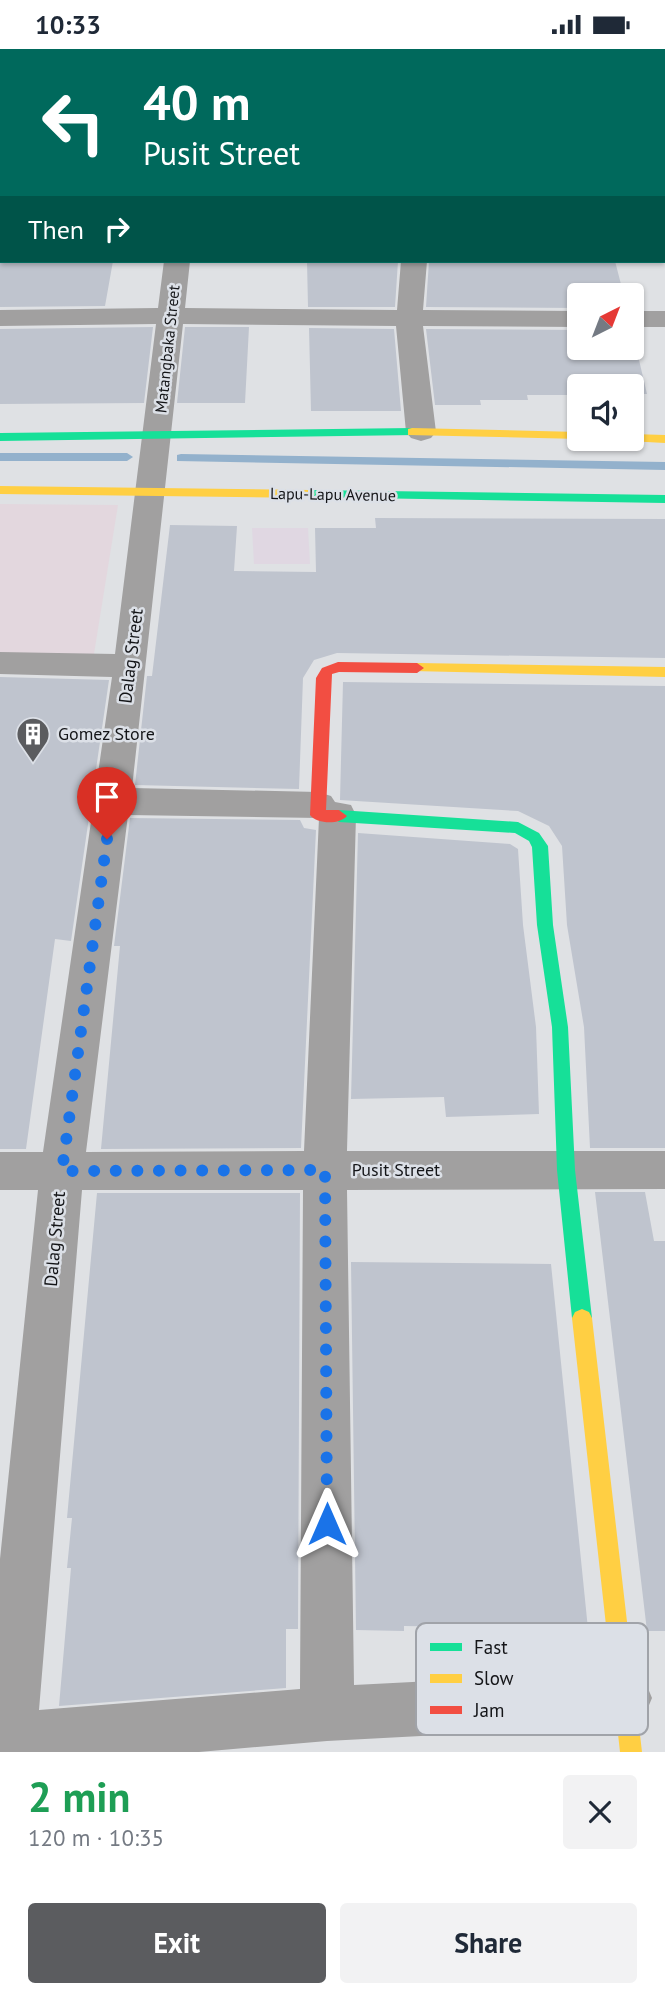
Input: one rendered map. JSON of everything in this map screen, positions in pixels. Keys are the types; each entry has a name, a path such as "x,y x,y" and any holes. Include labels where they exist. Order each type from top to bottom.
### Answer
{"main road":[{"path":"0,437 421,432 567,436"},
{"path":"644,438 665,439"},
{"name":"Lapu-Lapu Avenue","path":"0,490 665,499"},
{"path":"617,1623 566,1170 560,1027 545,925 540,846 534,837 518,828 328,810 323,678 327,671 338,667 665,671"}],"street":[{"name":"Matangbaka Street","path":"157,437 177,263"},
{"path":"414,263 409,319 421,432"},
{"path":"0,318 170,316 567,319"},
{"path":"644,319 665,319"},
{"name":"Dalag Street","path":"8,1746 62,1171 130,666 157,437"},
{"path":"0,663 130,666"},
{"path":"112,801 328,810 325,1170 327,1714"},
{"name":"Pusit Street","path":"0,1171 665,1170"},
{"path":"8,1746 327,1714 416,1709"}],"shaded area":[{"path":"0,504 118,505 93,660 0,660"},
{"path":"252,528 308,528 310,564 254,564"}],"building":[{"path":"0,263 113,263 105,306 0,307"},
{"path":"307,263 398,263 395,307 308,307"},
{"path":"429,263 616,263 621,283 567,283 567,308 426,307"},
{"path":"153,327 144,403 0,404 0,329"},
{"path":"185,327 249,327 245,403 177,403"},
{"path":"309,328 394,329 401,411 311,411"},
{"path":"426,329 567,330 567,361 639,361 642,374 567,374 567,395 527,395 528,400 480,400 481,405 435,405"},
{"path":"375,518 665,519 665,658 337,653 314,660 303,678 299,789 135,785 147,676 152,676 170,525 237,526 234,571 316,572 315,528 376,528"},
{"path":"0,677 109,680 71,941 55,939 26,1149 0,1149"},
{"path":"343,682 665,686 665,1148 590,1148 584,1027 567,925 562,846 549,826 518,811 340,800"},
{"path":"130,818 300,820 304,828 316,830 301,1148 101,1149 120,946 114,946"},
{"path":"358,833 510,844 518,849 523,925 536,1027 539,1114 446,1117 444,1097 351,1099"},
{"path":"595,1192 645,1192 654,1241 665,1241 665,1631 648,1631"},
{"path":"97,1193 300,1193 298,1629 286,1629 286,1688 59,1706 71,1568 67,1568 72,1518 67,1518"},
{"path":"351,1262 551,1264 587,1623 416,1623 416,1626 404,1626 404,1631 356,1630"}],"waterway":[{"path":"0,457 127,457"},
{"path":"181,458 665,466"}],"traffic: fast":[{"path":"0,437 412,432"},
{"path":"309,494 665,499"},
{"path":"339,816 518,828 534,837 540,846 545,925 560,1027 566,1170 582,1318"}],"traffic: slow":[{"path":"412,432 567,436"},
{"path":"644,438 665,439"},
{"path":"0,490 309,494"},
{"path":"417,668 665,672"},
{"path":"582,1318 616,1623"},
{"path":"629,1735 631,1752"}],"traffic: jam":[{"path":"339,816 318,815 323,678 327,671 338,667 417,668"}],"place":[{"name":"Gomez Store","path":"33,764"}],"route":[{"path":"107,839 62,1171 325,1170 327,1524"}]}
